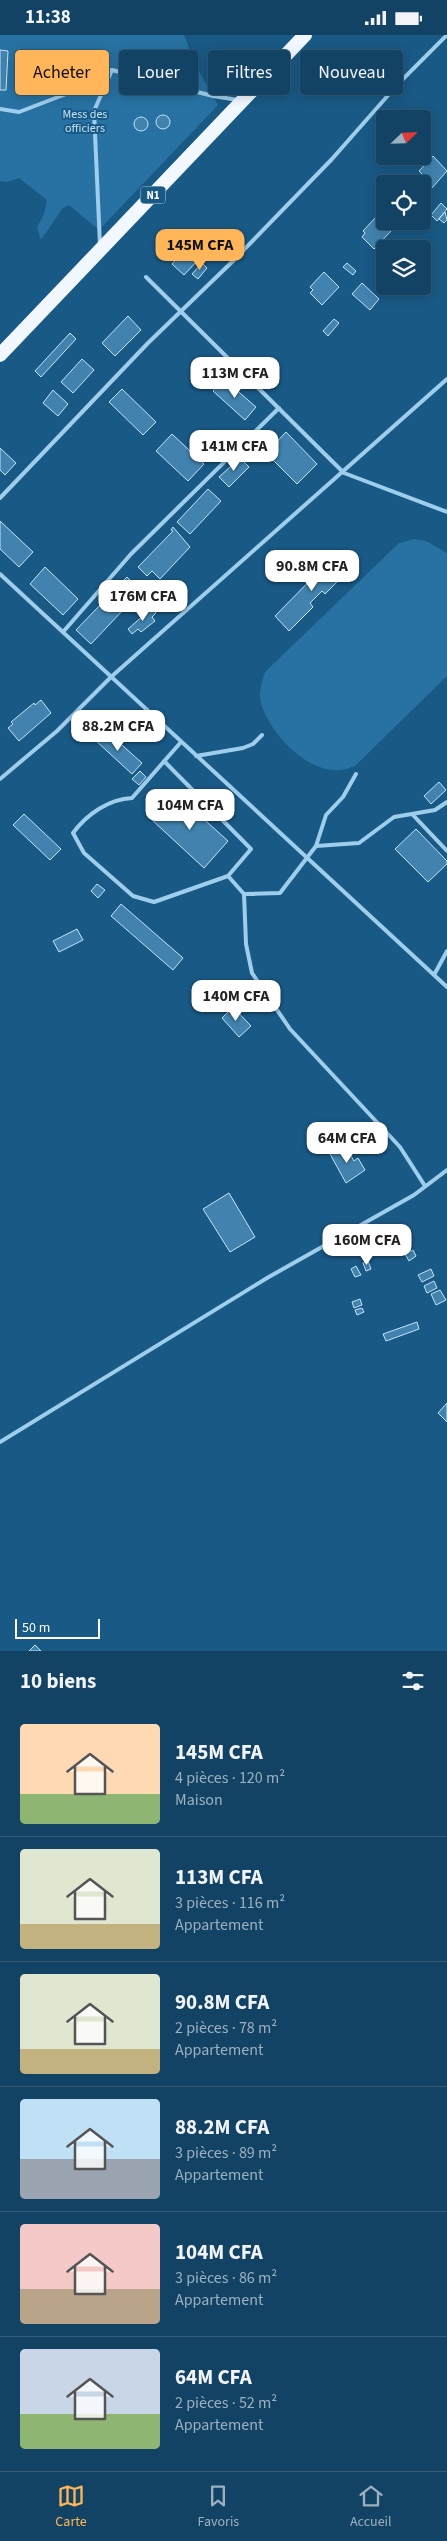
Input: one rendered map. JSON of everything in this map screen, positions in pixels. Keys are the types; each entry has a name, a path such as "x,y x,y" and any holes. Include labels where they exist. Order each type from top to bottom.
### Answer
{"highway":[{"name":"N1","path":"0,355 305,35"}],"lane":[{"path":"0,499 118,373 332,159 398,84 447,35"},
{"path":"0,109 19,112 66,94 112,70 213,96 243,101"},
{"path":"100,250 94,111 112,70"},
{"path":"146,277 344,473 447,512"},
{"path":"0,779 57,731 111,677 344,473 447,379"},
{"path":"63,632 131,554 279,408"},
{"path":"0,574 447,987"},
{"path":"196,755 243,748 254,744 262,735"},
{"path":"164,761 251,849 228,876 154,902 132,896 84,853 73,833 79,825 98,809 118,798 132,798 164,761 181,742"},
{"path":"244,894 280,893 316,846 326,815 342,797 356,774"},
{"path":"316,846 359,843 394,817 435,810 447,802"},
{"path":"412,814 447,851"},
{"path":"228,876 244,894 246,944 252,973 290,1029 400,1147 425,1186"},
{"path":"434,975 447,951"},
{"path":"0,1442 268,1278 425,1186 447,1170"}],"green space":[{"name":"Mess des officiers","path":"0,35 184,35 190,50 119,50 119,95 198,95 198,70 208,87 208,95 212,95 218,105 99,230 69,205 62,209 41,240 37,227 44,214 47,200 19,178 7,182 0,181"},
{"path":"414,539 426,541 447,553 447,676 355,766 340,770 314,765 291,749 272,726 265,714 260,695 265,672 399,543"}],"building":[{"path":"0,50 8,51 6,90 0,90"},
{"path":"160,115 166,115 170,122 166,129 160,129 156,125 156,119"},
{"path":"138,117 144,117 148,124 144,131 138,131 134,127 134,121"},
{"path":"433,156 447,171 431,189 431,175 421,175 422,174 419,171 425,165 431,165"},
{"path":"441,203 447,209 437,221 431,215"},
{"path":"445,212 447,220 444,223 439,219"},
{"path":"376,217 376,230 392,230 383,240 376,240 374,249 362,237 365,233 363,231"},
{"path":"187,247 199,259 184,275 172,264"},
{"path":"202,263 207,268 198,279 192,274"},
{"path":"347,263 356,271 353,275 343,267"},
{"path":"324,272 339,287 322,305 310,293 313,290 310,287"},
{"path":"362,283 379,299 370,310 352,294"},
{"path":"128,316 141,330 115,356 102,343"},
{"path":"334,319 339,323 328,336 323,331"},
{"path":"70,333 76,339 41,377 35,371"},
{"path":"82,359 94,370 73,393 61,382"},
{"path":"224,379 256,407 245,420 213,391"},
{"path":"122,389 156,422 143,435 109,402"},
{"path":"53,390 68,404 58,416 43,403"},
{"path":"286,432 317,464 297,484 266,453"},
{"path":"172,434 204,464 188,481 156,451"},
{"path":"0,448 16,463 5,475 0,470"},
{"path":"240,458 249,467 229,487 219,477"},
{"path":"208,489 221,501 190,534 177,522"},
{"path":"0,521 33,552 19,567 0,549"},
{"path":"173,527 190,547 160,579 152,571 147,576 138,567 173,531 171,530"},
{"path":"336,554 351,568 325,594 322,591 310,603 313,607 289,631 275,616"},
{"path":"45,567 78,599 63,615 30,584"},
{"path":"127,577 141,591 91,644 76,630"},
{"path":"152,608 156,613 152,617 155,621 141,632 138,629 132,634 128,629"},
{"path":"41,700 51,713 19,741 8,728 13,724 11,722 34,703 35,705"},
{"path":"104,729 142,763 132,774 95,740"},
{"path":"140,771 146,777 139,785 132,779"},
{"path":"439,782 446,790 431,804 424,796"},
{"path":"176,794 228,841 204,868 152,820"},
{"path":"24,814 61,849 50,860 13,825"},
{"path":"416,829 447,861 447,864 428,882 395,849"},
{"path":"97,884 105,890 98,898 91,891"},
{"path":"121,904 183,958 173,970 111,916"},
{"path":"77,929 83,940 59,952 53,941"},
{"path":"233,1007 251,1026 239,1037 222,1018"},
{"path":"345,1146 354,1161 358,1158 365,1170 346,1183 330,1154"},
{"path":"229,1193 255,1237 230,1252 203,1209"},
{"path":"404,1233 407,1239 404,1240 401,1235"},
{"path":"408,1240 410,1244 402,1249 400,1245"},
{"path":"413,1250 416,1256 409,1261 405,1254"},
{"path":"368,1261 371,1269 366,1271 363,1263"},
{"path":"356,1266 361,1275 355,1277 351,1269"},
{"path":"431,1269 434,1276 422,1282 418,1275"},
{"path":"434,1281 437,1288 427,1293 424,1286"},
{"path":"440,1290 446,1300 436,1305 431,1294"},
{"path":"360,1299 362,1305 354,1308 352,1302"},
{"path":"362,1308 364,1312 357,1315 355,1310"},
{"path":"417,1322 419,1329 386,1341 383,1334"},
{"path":"447,1403 447,1422 438,1413"},
{"path":"35,1645 41,1651 29,1651"}]}
